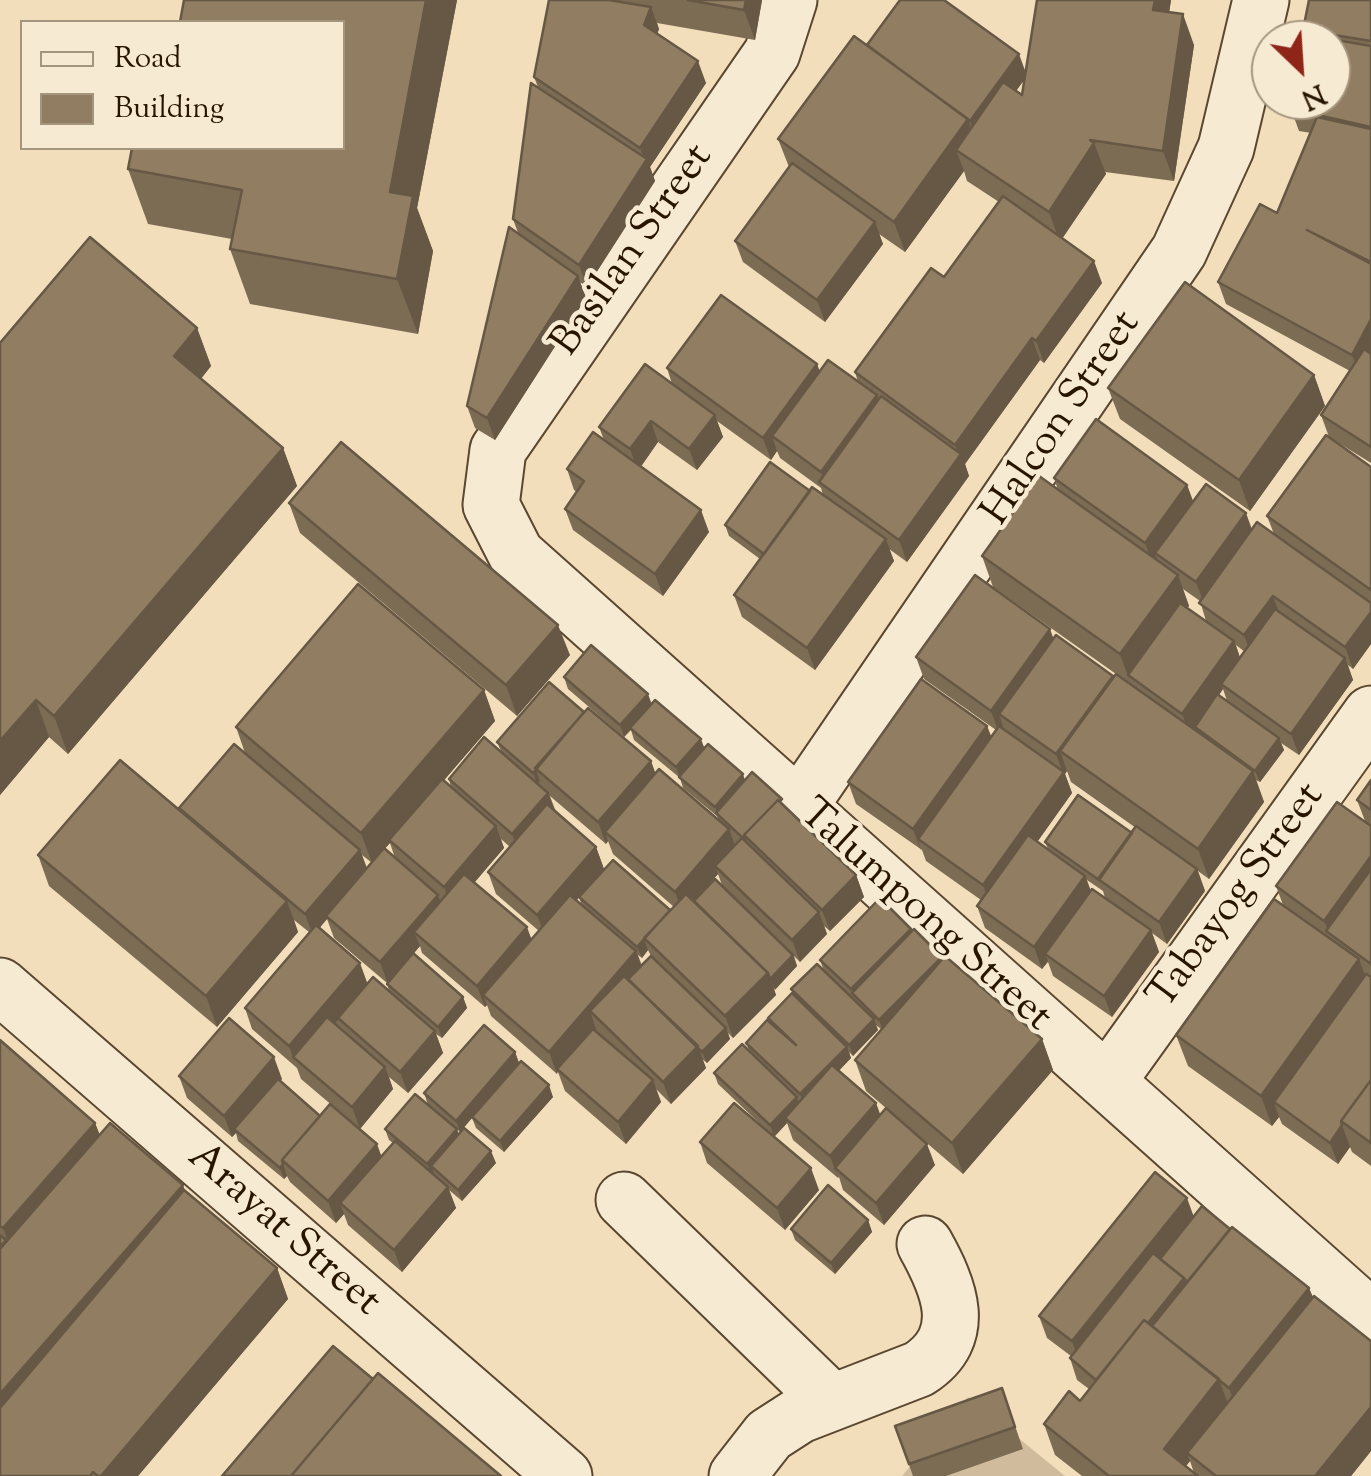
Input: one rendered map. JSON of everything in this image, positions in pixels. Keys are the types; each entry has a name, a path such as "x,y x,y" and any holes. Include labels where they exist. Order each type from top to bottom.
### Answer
{"street":[{"name":"Basilan Street","path":"491,505 498,450 772,53 788,0"},
{"name":"Halcon Street","path":"799,807 1179,251 1226,148 1261,0"},
{"name":"Talumpong Street","path":"491,505 516,554 1371,1318"},
{"name":"Tabayog Street","path":"1107,1082 1371,714"},
{"name":"Arayat Street","path":"0,986 564,1476"},
{"path":"624,1200 832,1402"},
{"path":"736,1476 769,1435 832,1402 920,1369 936,1358 946,1342 948,1285 925,1244"}],"shaded area":[{"path":"968,1397 1065,1476 902,1476"}],"building":[{"path":"184,0 426,0 390,192 413,196 397,279 230,249 242,190 128,169 132,150 345,150 345,20 180,20"},
{"path":"549,0 609,0 651,7 644,25 698,61 640,148 534,77"},
{"path":"688,0 746,0 744,10"},
{"path":"900,0 944,0 1019,54 970,121 867,45"},
{"path":"1037,0 1155,0 1153,10 1183,14 1163,151 1090,140 1094,143 1049,212 956,150 1003,82 1022,95"},
{"path":"1309,0 1371,0 1371,41 1351,38 1351,20 1305,20"},
{"path":"854,36 968,119 894,222 778,139"},
{"path":"1351,43 1371,46 1371,127 1340,120 1351,120"},
{"path":"531,83 647,159 579,265 513,219"},
{"path":"1316,120 1371,129 1371,262 1307,230 1371,264 1371,319 1352,355 1218,282 1260,204 1277,213"},
{"path":"792,163 875,222 817,300 735,241"},
{"path":"1003,196 1094,261 1036,341 1032,338 955,445 855,372 931,268 944,277"},
{"path":"509,227 578,276 487,418 467,406"},
{"path":"90,237 197,328 174,356 283,448 54,716 36,700 0,741 0,343"},
{"path":"1185,282 1314,375 1239,480 1108,388"},
{"path":"721,295 817,364 763,438 667,368"},
{"path":"1364,349 1371,354 1371,447 1321,415"},
{"path":"828,360 877,395 821,472 772,436"},
{"path":"645,364 715,415 689,449 651,421 630,449 599,427"},
{"path":"881,396 961,454 899,540 819,482"},
{"path":"1096,419 1187,485 1145,543 1054,478"},
{"path":"593,432 701,510 655,574 565,509 584,481 567,469"},
{"path":"1326,435 1371,467 1371,590 1267,516"},
{"path":"341,442 558,625 506,685 289,503"},
{"path":"770,462 810,491 764,554 725,525"},
{"path":"1039,476 1178,575 1120,654 982,556"},
{"path":"1206,484 1246,513 1196,582 1155,553"},
{"path":"812,487 886,539 807,648 734,595"},
{"path":"1257,522 1371,603 1371,612 1345,647 1273,596 1244,635 1199,603"},
{"path":"975,575 1050,629 991,711 916,657"},
{"path":"358,584 484,690 361,833 236,727"},
{"path":"1180,603 1234,641 1182,714 1128,675"},
{"path":"1275,609 1345,658 1291,734 1221,684"},
{"path":"1056,635 1113,676 1056,754 999,714"},
{"path":"591,645 648,694 620,725 564,677"},
{"path":"1116,674 1253,771 1198,849 1060,751"},
{"path":"921,679 987,726 913,829 848,782"},
{"path":"549,682 584,712 533,773 497,742"},
{"path":"1217,694 1279,738 1255,771 1195,727"},
{"path":"655,700 701,739 676,767 630,728"},
{"path":"588,708 651,761 598,822 535,768"},
{"path":"999,726 1064,772 983,885 918,839"},
{"path":"484,737 548,793 512,834 449,779"},
{"path":"234,744 360,850 305,914 179,808"},
{"path":"708,744 743,774 715,807 679,777"},
{"path":"120,760 287,901 206,996 38,855"},
{"path":"659,769 729,829 675,892 605,832"},
{"path":"752,772 782,799 744,835 745,840 716,813"},
{"path":"442,779 496,826 444,887 389,840"},
{"path":"1371,780 1371,810 1357,800"},
{"path":"1078,795 1132,833 1099,880 1045,842"},
{"path":"778,800 856,875 822,910 744,835"},
{"path":"1337,802 1371,826 1371,856 1324,921 1276,886"},
{"path":"547,804 596,847 537,915 488,872"},
{"path":"1136,826 1197,869 1159,922 1098,879"},
{"path":"1028,835 1085,876 1034,947 977,906"},
{"path":"742,838 819,912 792,940 715,866"},
{"path":"384,848 438,895 380,962 326,916"},
{"path":"613,860 670,910 637,947 579,897"},
{"path":"1371,869 1371,964 1326,931"},
{"path":"464,874 527,927 477,986 414,932"},
{"path":"715,879 793,955 770,979 694,901"},
{"path":"1092,889 1151,930 1104,996 1045,954"},
{"path":"686,894 768,973 725,1016 644,938"},
{"path":"570,895 636,951 549,1052 483,995"},
{"path":"880,898 911,929 851,989 820,960"},
{"path":"1274,899 1359,959 1261,1096 1176,1035"},
{"path":"316,925 360,963 289,1046 245,1008"},
{"path":"914,929 942,957 879,1020 852,993"},
{"path":"413,953 463,997 438,1027 387,984"},
{"path":"651,956 726,1028 702,1052 628,979"},
{"path":"945,956 1042,1039 952,1143 855,1060"},
{"path":"817,964 874,1019 849,1045 791,989"},
{"path":"1366,974 1371,977 1371,1080 1330,1143 1274,1102"},
{"path":"624,976 698,1046 663,1082 590,1011"},
{"path":"373,977 435,1031 400,1072 338,1018"},
{"path":"792,993 847,1047 800,1094 746,1043 767,1020 796,1045 768,1018"},
{"path":"327,1017 385,1067 352,1107 293,1057"},
{"path":"229,1018 274,1057 224,1116 179,1076"},
{"path":"484,1025 515,1052 456,1121 424,1093"},
{"path":"593,1029 653,1080 618,1122 557,1069"},
{"path":"0,1040 95,1123 3,1228 0,1226"},
{"path":"742,1044 797,1097 770,1125 714,1073"},
{"path":"521,1061 549,1085 500,1141 472,1117"},
{"path":"832,1065 876,1103 830,1156 785,1118"},
{"path":"278,1079 320,1116 282,1160 280,1168 234,1129"},
{"path":"1371,1080 1371,1143 1341,1121"},
{"path":"415,1094 457,1129 427,1164 385,1129"},
{"path":"734,1103 811,1168 777,1208 700,1142"},
{"path":"330,1104 377,1144 328,1201 282,1160"},
{"path":"886,1108 927,1144 876,1203 835,1168"},
{"path":"110,1123 183,1185 0,1394 0,1249"},
{"path":"464,1128 491,1151 458,1190 431,1166"},
{"path":"395,1141 448,1187 394,1250 340,1203"},
{"path":"1155,1172 1187,1198 1072,1341 1039,1316"},
{"path":"828,1185 868,1220 831,1263 791,1229"},
{"path":"184,1190 277,1268 101,1476 93,1472 90,1476 0,1476 0,1408"},
{"path":"1202,1206 1230,1229 1187,1282 1160,1259"},
{"path":"1232,1227 1309,1288 1229,1388 1152,1326"},
{"path":"1153,1253 1184,1278 1096,1380 1070,1358"},
{"path":"1314,1296 1371,1341 1371,1407 1315,1476 1216,1476 1187,1453"},
{"path":"1144,1320 1219,1379 1164,1449 1198,1476 1109,1476 1044,1424 1069,1391 1080,1401"},
{"path":"333,1346 373,1379 291,1476 222,1476"},
{"path":"378,1373 501,1476 291,1476"},
{"path":"1002,1388 1015,1427 909,1464 895,1426"}]}
